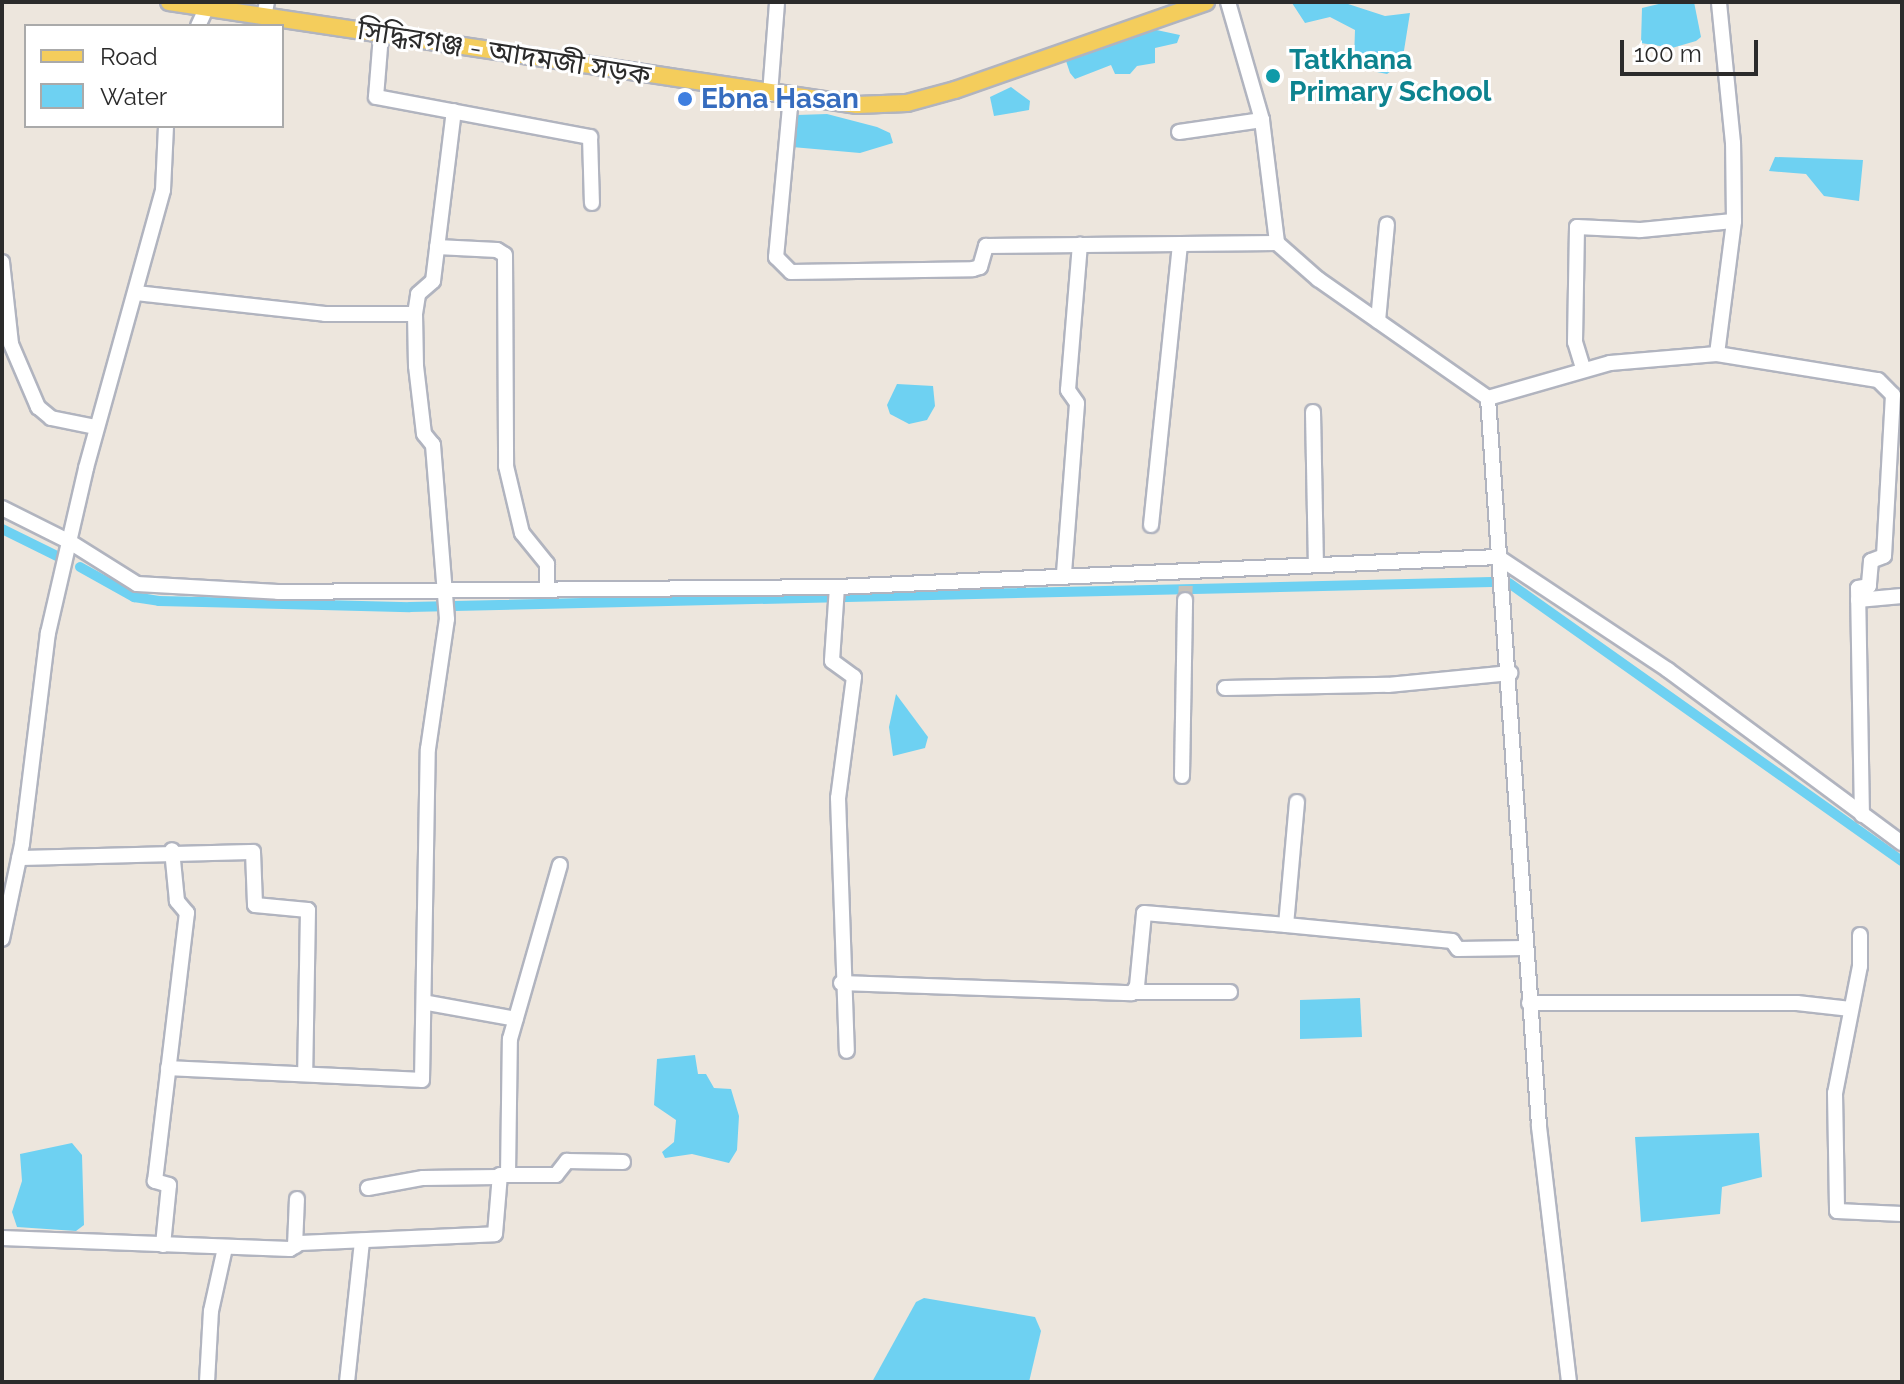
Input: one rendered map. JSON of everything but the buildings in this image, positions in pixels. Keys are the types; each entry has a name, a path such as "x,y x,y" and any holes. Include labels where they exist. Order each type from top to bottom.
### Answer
{"main road":[{"name":"সিদ্ধিরগঞ্জ - আদমজী সড়ক","path":"169,2 206,9 265,9 381,35 857,105 907,103 1206,2"}],"street":[{"path":"770,94 777,2"},
{"path":"1228,2 1262,120 1277,243"},
{"path":"1717,354 1734,221 1719,2"},
{"path":"199,24 206,9"},
{"path":"381,35 376,97 590,137 592,203"},
{"path":"791,96 776,257 791,272 973,269 980,267 986,246 1277,243 1378,321 1488,398"},
{"path":"168,1068 420,1082 428,1003 428,749 447,619 433,445 424,434 415,314 418,294 433,281 454,111"},
{"path":"1179,132 1262,120"},
{"path":"2,939 19,858 48,633 96,427 163,190 166,128"},
{"path":"1583,368 1575,342 1577,227 1640,230 1734,221"},
{"path":"1378,321 1387,224"},
{"path":"1064,573 1077,403 1068,390 1080,244"},
{"path":"1151,525 1180,245"},
{"path":"437,247 497,250 505,255 506,466 522,533 547,564 547,587"},
{"path":"2,262 11,344 38,407 51,418 96,427"},
{"path":"136,293 325,314 415,314"},
{"path":"1488,398 1583,368 1717,354 1878,380 1894,402 1896,489 1884,559 1871,561 1869,586 1858,586 1862,815"},
{"path":"1488,398 1501,598 1510,673 1524,948 1569,1382"},
{"path":"1313,412 1316,565"},
{"path":"2,508 70,542 137,584 278,592 446,596 547,587 836,591 1064,573 1186,576 1316,565 1498,557 1668,670 1902,843"},
{"path":"836,591 832,661 854,677 838,798 841,983 847,1051"},
{"path":"1858,600 1902,596"},
{"path":"1182,776 1185,600"},
{"path":"1225,688 1388,685 1510,673"},
{"path":"1286,925 1297,802"},
{"path":"19,858 172,850 251,850 255,905 307,907 305,1074"},
{"path":"163,1245 169,1185 155,1181 187,913 175,896 172,850"},
{"path":"2,1238 225,1248 495,1234 503,1176 510,1039 560,865"},
{"path":"1136,992 1144,913 1452,941 1458,949 1524,948"},
{"path":"1860,935 1851,1009 1835,1093 1837,1211 1902,1214"},
{"path":"841,983 1230,992"},
{"path":"428,1003 516,1019"},
{"path":"1529,1003 1797,1003 1851,1009"},
{"path":"368,1188 423,1178 556,1175 567,1161 623,1162"},
{"path":"295,1246 297,1199"},
{"path":"347,1382 362,1241"},
{"path":"207,1382 211,1311 225,1248"}],"water":[{"path":"1342,2 1385,16 1410,13 1402,63 1387,74 1377,72 1354,59 1355,30 1330,17 1305,23 1292,3"},
{"path":"1667,2 1694,2 1701,37 1672,48 1641,43 1642,8"},
{"path":"1147,28 1180,35 1177,43 1155,48 1155,63 1137,66 1130,74 1115,74 1111,65 1075,79 1070,73 1066,61 1075,50"},
{"path":"1011,87 1030,101 1029,110 994,116 990,97"},
{"path":"827,114 877,127 890,133 893,143 860,153 792,147 797,115"},
{"path":"1775,157 1863,160 1859,201 1824,196 1806,174 1769,171"},
{"path":"897,384 933,386 935,406 927,420 909,424 890,414 887,405"},
{"path":"896,694 928,737 925,748 893,756 889,727"},
{"path":"1360,998 1362,1037 1300,1039 1300,1000"},
{"path":"695,1055 698,1074 706,1074 714,1088 731,1089 739,1116 737,1150 729,1163 692,1154 665,1158 662,1152 674,1142 676,1120 654,1105 657,1059"},
{"path":"1759,1133 1762,1177 1722,1187 1720,1214 1641,1222 1635,1137"},
{"path":"72,1143 82,1155 84,1225 76,1231 17,1227 12,1212 22,1181 20,1154"},
{"path":"924,1298 1035,1317 1041,1331 1029,1382 872,1382 916,1302"}],"waterway":[{"path":"2,529 59,557"},
{"path":"80,567 134,597 159,601 410,607 1492,582"},
{"path":"1509,583 1902,861"}],"tunnel":[{"path":"1185,600 1186,581"}],"place":[{"name":"Tatkhana Primary School","path":"1273,76"},
{"name":"Ebna Hasan","path":"685,99"}]}
